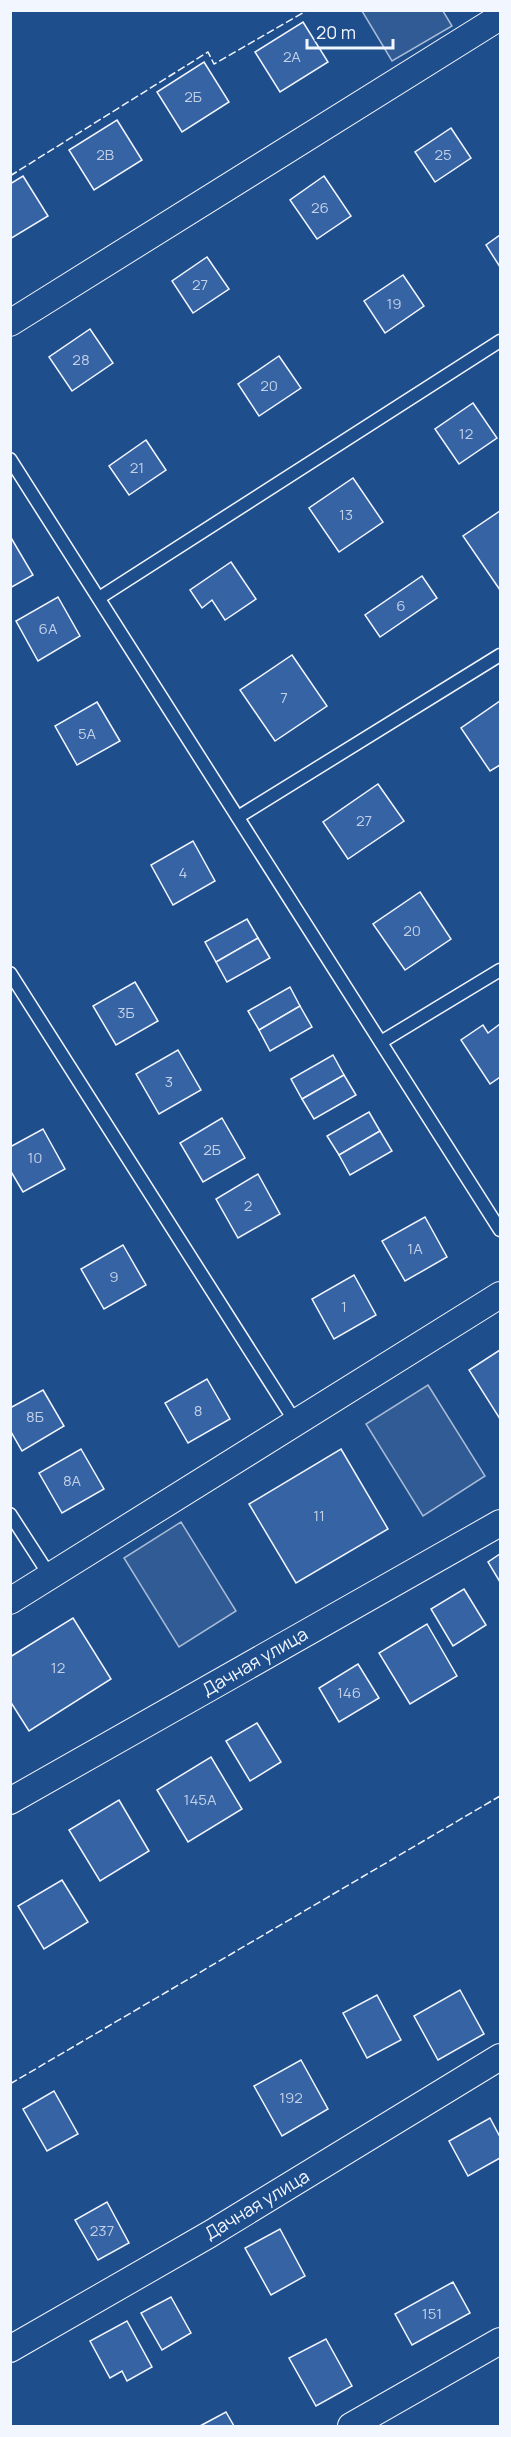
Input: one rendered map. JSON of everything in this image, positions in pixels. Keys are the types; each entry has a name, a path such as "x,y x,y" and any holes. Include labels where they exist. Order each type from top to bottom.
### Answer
{"street":[{"path":"10,323 501,17"},
{"path":"10,1601 501,1296"},
{"name":"Дачная улица","path":"10,1801 501,1523"},
{"name":"Дачная улица","path":"10,2349 210,2234 501,2056"},
{"path":"351,2427 501,2342"}],"lane":[{"path":"99,598 501,341"},
{"path":"10,459 501,1230"},
{"path":"238,816 501,655"},
{"path":"381,1042 501,969"},
{"path":"10,973 296,1423"},
{"path":"10,1514 50,1576"}],"shaded area":[{"path":"362,11 443,11 452,26 392,61"},
{"path":"428,1385 485,1476 423,1516 366,1424"},
{"path":"181,1522 236,1611 179,1647 124,1558"}],"building":[{"path":"303,22 328,62 280,92 255,52"},
{"path":"204,62 229,102 182,132 157,92"},
{"path":"117,120 142,160 94,190 69,150"},
{"path":"451,128 471,158 435,182 415,152"},
{"path":"23,176 48,216 10,239 10,184"},
{"path":"324,176 351,216 317,239 290,200"},
{"path":"500,235 500,267 486,245"},
{"path":"207,257 229,289 193,313 172,281"},
{"path":"403,275 424,306 385,333 364,301"},
{"path":"90,329 113,363 72,391 49,357"},
{"path":"279,356 301,388 259,416 238,384"},
{"path":"473,403 497,438 459,464 435,429"},
{"path":"146,440 166,470 129,495 109,466"},
{"path":"353,478 383,522 339,552 309,508"},
{"path":"500,511 500,590 463,536"},
{"path":"10,536 33,575 10,588"},
{"path":"231,562 256,599 225,620 212,600 202,608 190,590"},
{"path":"422,576 437,598 380,637 365,615"},
{"path":"58,597 80,636 38,661 16,621"},
{"path":"292,655 327,706 275,741 240,690"},
{"path":"500,701 500,765 490,771 461,728"},
{"path":"97,702 120,741 77,765 55,726"},
{"path":"378,784 404,821 348,859 323,822"},
{"path":"193,841 215,881 173,905 151,865"},
{"path":"420,892 451,939 405,970 373,924"},
{"path":"247,919 258,938 216,962 205,942"},
{"path":"258,938 270,958 227,982 216,962"},
{"path":"135,982 158,1021 116,1045 93,1006"},
{"path":"290,987 300,1006 259,1030 248,1011"},
{"path":"300,1006 312,1027 270,1051 259,1030"},
{"path":"500,1024 500,1077 490,1084 461,1040 483,1025 488,1033"},
{"path":"178,1050 201,1090 159,1114 136,1074"},
{"path":"333,1055 344,1075 302,1099 291,1079"},
{"path":"344,1075 356,1095 314,1119 302,1099"},
{"path":"369,1112 380,1131 339,1155 327,1136"},
{"path":"222,1118 245,1158 203,1182 180,1143"},
{"path":"43,1129 65,1169 23,1192 10,1170 10,1147"},
{"path":"380,1131 392,1151 350,1175 339,1155"},
{"path":"258,1174 280,1214 238,1238 216,1199"},
{"path":"425,1217 447,1257 405,1281 382,1241"},
{"path":"123,1245 146,1285 104,1309 81,1269"},
{"path":"354,1275 376,1315 334,1339 312,1299"},
{"path":"500,1350 500,1419 469,1370"},
{"path":"207,1379 230,1419 188,1443 165,1403"},
{"path":"43,1390 64,1426 22,1451 10,1430 10,1408"},
{"path":"81,1449 104,1489 62,1513 39,1473"},
{"path":"341,1449 388,1529 296,1583 249,1504"},
{"path":"500,1554 500,1582 488,1562"},
{"path":"464,1589 486,1625 453,1646 431,1609"},
{"path":"73,1618 111,1679 29,1731 10,1701 10,1657"},
{"path":"427,1624 457,1676 410,1704 379,1653"},
{"path":"358,1664 379,1698 339,1722 319,1688"},
{"path":"257,1723 281,1762 250,1781 226,1741"},
{"path":"211,1757 242,1809 188,1842 157,1790"},
{"path":"119,1800 149,1851 100,1881 69,1830"},
{"path":"62,1880 88,1922 44,1949 18,1906"},
{"path":"460,1990 484,2034 438,2060 414,2016"},
{"path":"377,1995 401,2040 367,2058 343,2013"},
{"path":"301,2060 328,2109 282,2136 254,2086"},
{"path":"54,2091 78,2134 47,2151 23,2109"},
{"path":"490,2118 500,2137 500,2158 468,2176 449,2141"},
{"path":"107,2202 129,2243 98,2260 75,2220"},
{"path":"280,2229 305,2276 271,2295 245,2248"},
{"path":"453,2282 470,2313 412,2345 395,2314"},
{"path":"171,2297 191,2333 162,2350 141,2313"},
{"path":"127,2321 152,2367 127,2381 122,2371 110,2378 90,2341"},
{"path":"326,2339 352,2386 316,2406 289,2358"},
{"path":"226,2412 234,2426 200,2426"}],"fence":[{"path":"10,176 208,52 214,64 308,10"},
{"path":"10,2084 500,1796"}]}
